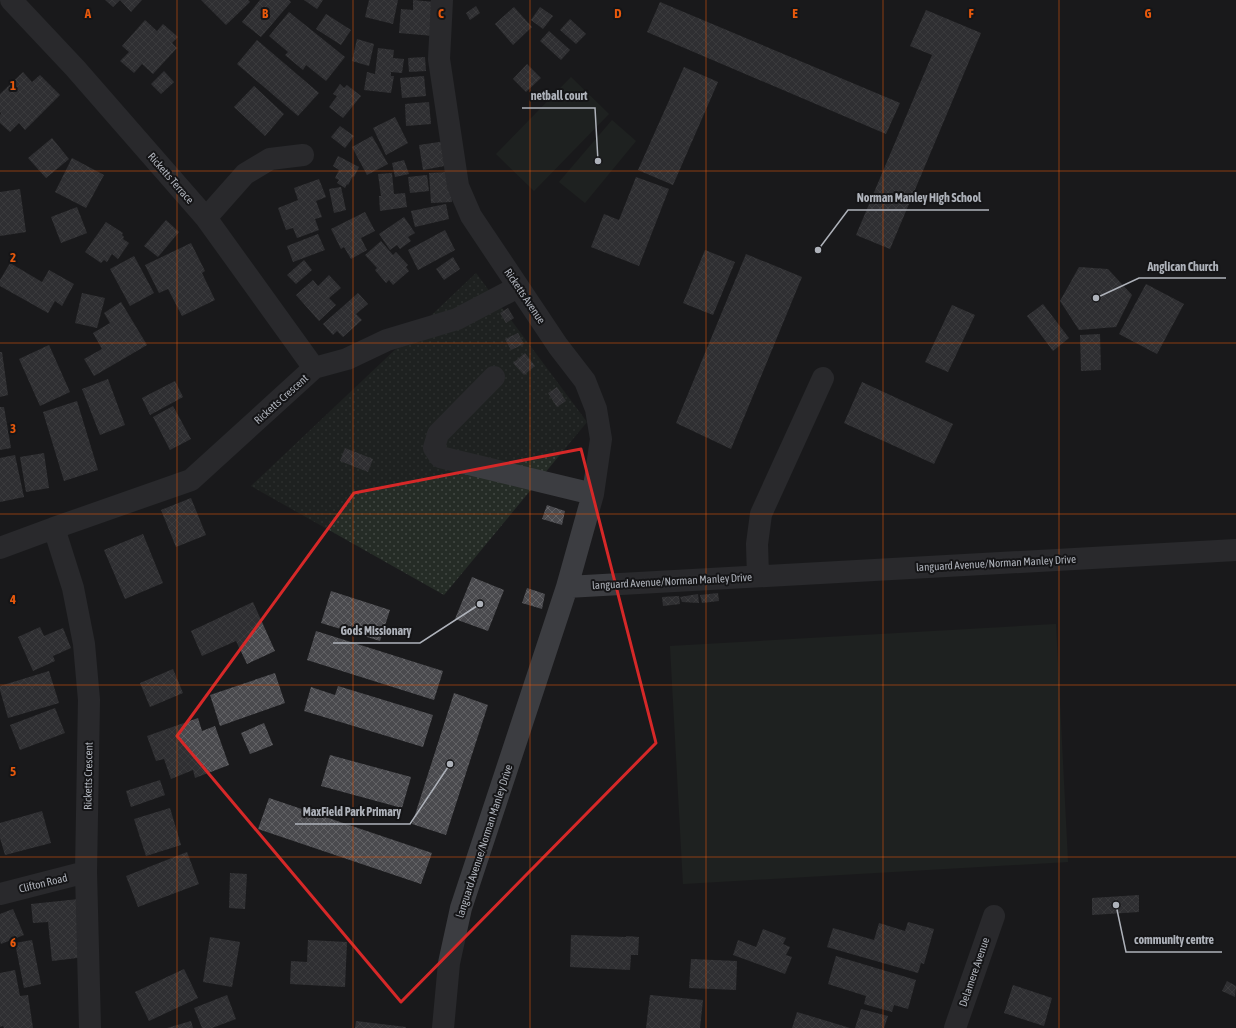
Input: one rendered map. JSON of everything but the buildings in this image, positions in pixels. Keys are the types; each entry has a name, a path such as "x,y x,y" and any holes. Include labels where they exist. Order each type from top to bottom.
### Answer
{"street":[{"name":"Ricketts Terrace","path":"11,0 75,68 206,218 314,368"},
{"name":"Ricketts Avenue","path":"442,0 439,59 458,186 471,216 558,346 585,381 596,409 602,439 593,494 567,587"},
{"path":"206,218 245,174 270,159 303,155"},
{"name":"Ricketts Crescent","path":"0,548 191,480 314,368 347,359 387,340 456,319 518,287"},
{"path":"494,377 438,434 434,448 440,457 593,494"},
{"path":"758,576 757,544 761,514 823,378"},
{"name":"Ricketts Crescent","path":"54,528 73,588 84,644 90,700 86,872 90,1028"},
{"name":"languard Avenue/Norman Manley Drive","path":"443,1028 449,964 461,908 567,587 1236,550"},
{"name":"Clifton Road","path":"0,894 86,872"},
{"name":"Delamere Avenue","path":"955,1028 994,916"}],"highlighted area":[{"path":"581,449 656,743 401,1002 177,736 354,493"}],"shaded area":[{"path":"571,77 609,114 534,191 496,154"},
{"path":"612,120 636,141 585,203 559,182"},
{"path":"476,273 587,422 444,595 251,486"},
{"path":"1056,624 1068,862 683,884 670,646"}],"place":[{"name":"netball court","path":"598,161"},
{"name":"Norman Manley High School","path":"818,250"},
{"name":"Anglican Church","path":"1096,298"},
{"name":"Gods Missionary","path":"480,604"},
{"name":"MaxField Park Primary","path":"450,764"},
{"name":"community centre","path":"1116,905"}]}
